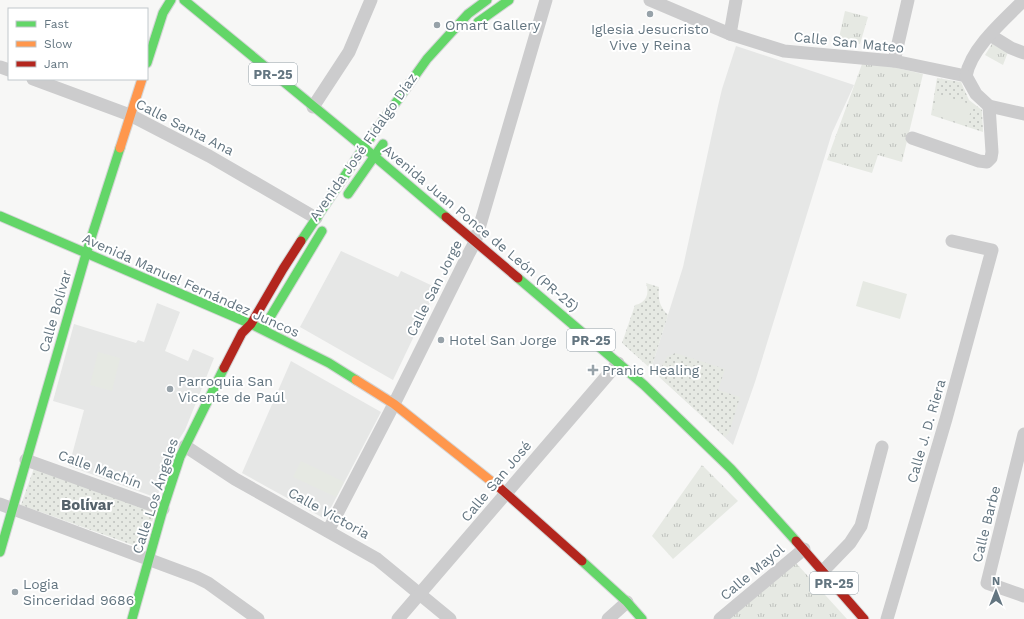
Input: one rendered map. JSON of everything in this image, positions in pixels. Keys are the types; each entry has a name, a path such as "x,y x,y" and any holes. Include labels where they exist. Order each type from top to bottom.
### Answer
{"main road":[{"path":"148,60 163,13 171,0"},
{"name":"PR-25","path":"184,0 313,107 364,147"},
{"name":"Avenida José Fidalgo Díaz","path":"264,329 321,222 364,147 427,59 468,14 487,0"},
{"path":"471,29 509,0"},
{"name":"Calle Bolívar","path":"0,552 6,507 26,460 86,254 142,80"},
{"name":"Avenida José Fidalgo Díaz","path":"343,200 386,138"},
{"name":"Avenida Juan Ponce de León (PR-25)","path":"364,147 618,363 664,405 731,469 804,549"},
{"name":"Avenida Manuel Fernández Juncos","path":"0,216 264,329 329,363 394,404 506,493 627,602 642,619"},
{"name":"Avenida José Fidalgo Díaz","path":"251,324 283,269 321,222"},
{"name":"Calle Los Ángeles","path":"132,619 163,508 180,457 242,333 251,324"},
{"name":"PR-25","path":"804,549 864,619"}],"street":[{"path":"313,107 349,52 371,0"},
{"name":"Calle San Jorge","path":"328,531 394,404 475,242 546,0"},
{"name":"Calle San Mateo","path":"650,0 730,34 784,51 894,60 966,76"},
{"path":"730,34 736,0"},
{"path":"894,60 908,0"},
{"path":"1024,0 981,46 968,67 966,76 976,94 989,106 1024,114"},
{"path":"990,35 1011,48 1024,53"},
{"name":"Calle Santa Ana","path":"36,80 130,115 209,156 321,222"},
{"path":"912,138 979,161 987,162 991,158 992,152 989,106"},
{"name":"Calle J. D. Riera","path":"887,619 946,419 992,250 952,241"},
{"name":"Calle San José","path":"398,619 618,363"},
{"name":"Calle Barbe","path":"1024,434 988,583 1024,596"},
{"name":"Calle Victoria","path":"185,446 235,479 377,558 450,619"},
{"path":"823,571 850,543 861,526 882,447"},
{"name":"Calle Machín","path":"26,460 163,508"},
{"path":"6,507 196,577 208,583 255,618"},
{"name":"Calle Mayol","path":"720,619 804,549"},
{"path":"608,619 627,602"}],"shaded area":[{"path":"736,46 854,85 832,133 755,382 733,445 651,369 683,267 722,89"},
{"path":"341,251 398,277 401,271 437,288 393,380 300,327"},
{"path":"157,303 180,312 165,351 188,361 193,349 214,358 185,430 174,447 171,449 157,498 69,466 84,410 53,401 74,324 136,343 138,340 144,342"},
{"path":"291,361 381,412 325,519 242,473"}],"green space":[{"path":"845,11 868,17 860,44 838,42"},
{"path":"992,44 1008,52 1003,65 985,55"},
{"path":"862,64 884,65 923,74 902,162 878,155 872,173 827,160"},
{"path":"937,78 961,82 969,100 982,110 983,132 931,115"},
{"path":"938,94 973,105 966,125 932,114"},
{"path":"863,281 907,294 900,319 856,306"},
{"path":"646,283 659,287 660,302 668,315 651,369 622,343 635,305 642,302 646,297 648,291"},
{"path":"98,352 120,358 112,391 90,385"},
{"path":"675,353 725,369 718,390 740,397 729,433 725,437 657,375 667,357"},
{"path":"301,461 344,482 336,497 293,477"},
{"path":"702,465 738,501 673,559 652,536"},
{"path":"34,468 155,512 144,549 21,505"},
{"path":"796,563 847,619 729,619"}],"traffic: fast":[{"path":"148,60 163,13 171,0"},
{"path":"184,0 446,217"},
{"path":"301,241 364,147 427,59 468,14 487,0"},
{"path":"478,22 509,0"},
{"path":"348,194 383,144"},
{"path":"0,552 86,254 120,148"},
{"path":"0,216 251,324 329,363 356,380"},
{"path":"263,329 322,231"},
{"path":"518,278 644,385 731,469 796,541"},
{"path":"132,619 163,509 180,457 224,368"},
{"path":"582,561 627,602 642,619"}],"traffic: slow":[{"path":"120,148 142,80"},
{"path":"356,380 394,404 501,489"}],"traffic: jam":[{"path":"446,217 518,278"},
{"path":"224,368 242,333 251,324 301,241"},
{"path":"501,489 582,561"},
{"path":"796,541 864,619"}],"place":[{"name":"Iglesia Jesucristo Vive y Reina","path":"650,14"},
{"name":"Omart Gallery","path":"437,25"},
{"name":"Hotel San Jorge","path":"441,340"},
{"name":"Pranic Healing","path":"593,370"},
{"name":"Parroquia San Vicente de Paúl","path":"170,389"},
{"name":"Logia Sinceridad 9686","path":"15,592"}],"district":[{"name":"Bolívar","path":"87,505"}]}
